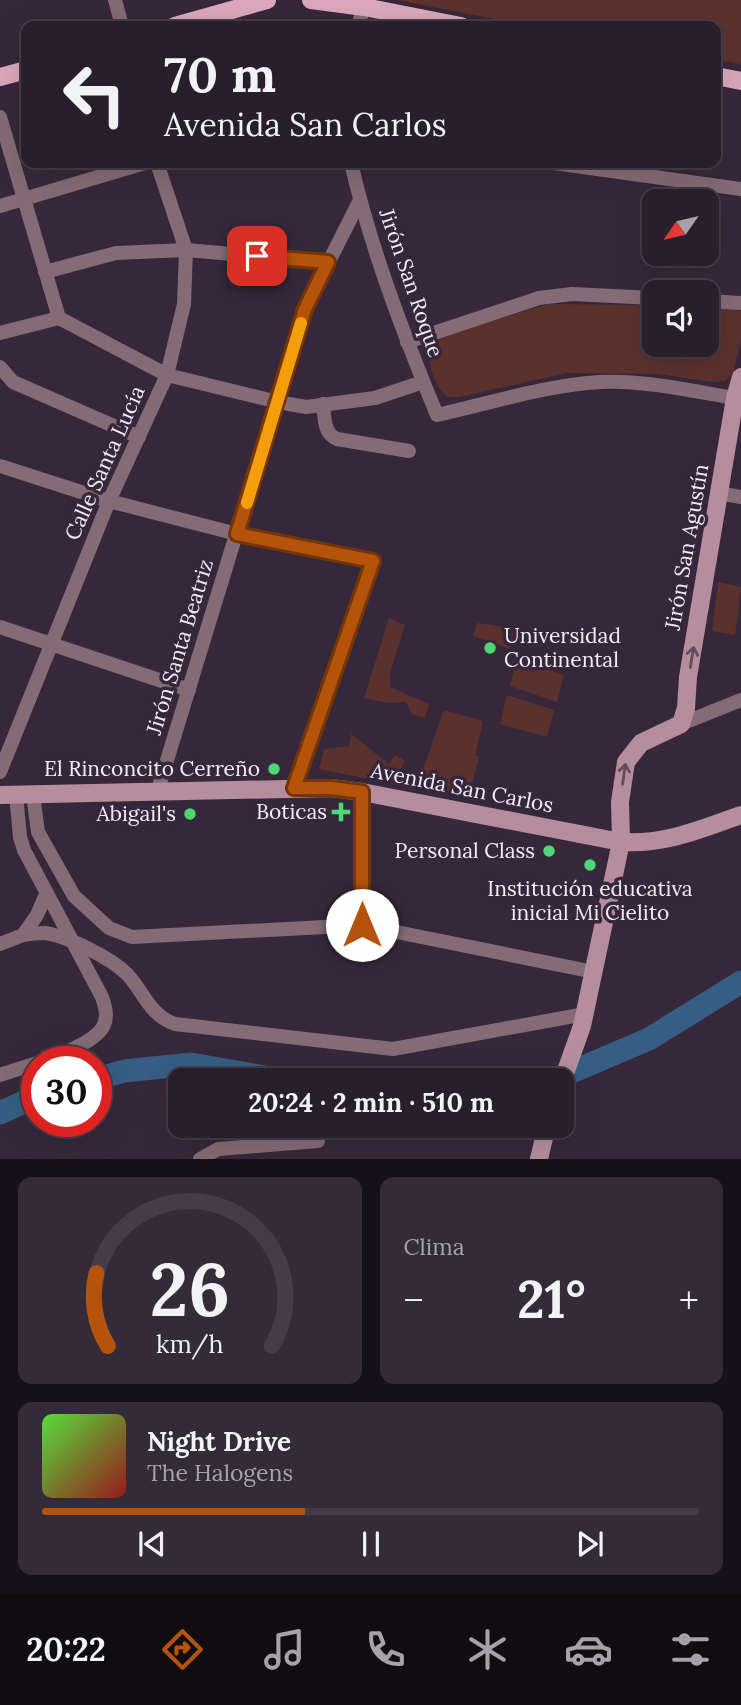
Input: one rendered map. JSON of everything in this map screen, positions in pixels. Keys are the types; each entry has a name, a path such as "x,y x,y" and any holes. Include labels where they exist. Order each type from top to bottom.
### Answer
{"main road":[{"path":"193,21 267,0"},
{"path":"311,0 365,4 439,21"},
{"path":"0,77 21,71"},
{"path":"721,77 741,81"},
{"name":"Jirón San Agustín","path":"681,724 686,708 688,677 741,377"},
{"path":"567,1068 583,1020 621,842 620,802 626,762 641,743 681,724"},
{"name":"Avenida San Carlos","path":"16,795 331,788 643,844 668,840 741,815"},
{"path":"539,1159 544,1138"}],"street":[{"path":"115,0 121,21"},
{"path":"360,21 365,4"},
{"path":"0,117 59,318"},
{"path":"0,206 128,168"},
{"name":"Calle Santa Lucía","path":"0,772 109,501 167,374 184,304 186,250 159,168"},
{"name":"Jirón San Roque","path":"352,168 360,200 407,342 437,415 570,385 604,382 649,385 738,398"},
{"path":"591,168 741,188"},
{"name":"Jirón Santa Beatriz","path":"157,793 305,309 360,200"},
{"path":"45,272 116,253 186,250 328,262"},
{"path":"407,342 539,298 572,294 642,297"},
{"path":"719,302 741,303"},
{"path":"0,333 59,318 167,374 306,407 375,398 424,382"},
{"path":"0,367 13,382 139,437"},
{"path":"323,404 327,431 331,436 409,451"},
{"path":"0,466 109,501 237,534 373,561 294,788"},
{"path":"719,493 741,497"},
{"path":"0,627 189,690"},
{"path":"681,724 741,700"},
{"path":"362,792 362,925"},
{"path":"16,795 74,895 109,928 132,937 362,925 594,972"},
{"path":"0,1075 78,1046 97,1035 105,1024 107,1011 46,894 20,837 16,795"},
{"path":"23,935 37,915 46,894"},
{"path":"0,944 23,935 41,933 72,942 98,954 127,974 153,1011 175,1024 393,1049 583,1020"},
{"path":"200,1159 218,1149 318,1141"}],"shaded area":[{"path":"396,0 741,0 741,64 721,61 721,21 505,21"},
{"path":"550,304 642,305 642,357 719,357 719,307 735,308 741,312 741,340 733,374 725,381 713,382 658,374 567,373 459,397 447,397 438,385 429,356 429,342 441,335"},
{"path":"718,582 741,587 735,635 712,631"},
{"path":"389,618 405,625 390,673 390,687 429,704 425,718 412,714 406,702 388,703 364,698"},
{"path":"477,623 515,628 509,649 473,636"},
{"path":"517,658 564,675 557,702 510,686"},
{"path":"507,695 554,710 547,737 500,724"},
{"path":"444,710 483,721 475,756 479,757 469,795 417,786"},
{"path":"351,734 389,764 395,755 405,761 394,784 319,769 324,749 349,746"}],"waterway":[{"path":"574,1071 649,1039 741,982"},
{"path":"112,1074 191,1064 214,1068"},
{"path":"0,1113 21,1103"}],"slow traffic":[{"path":"247,503 301,323"}],"place":[{"name":"Universidad Continental","path":"490,648"},
{"name":"El Rinconcito Cerreño","path":"274,769"},
{"name":"Boticas","path":"341,812"},
{"name":"Abigail's","path":"190,814"},
{"name":"Personal Class","path":"549,851"},
{"name":"Institución educativa inicial Mi Cielito","path":"590,865"}],"route":[{"path":"257,256 328,262 305,309 237,534 373,561 294,788 331,788 362,792 362,925"}]}
